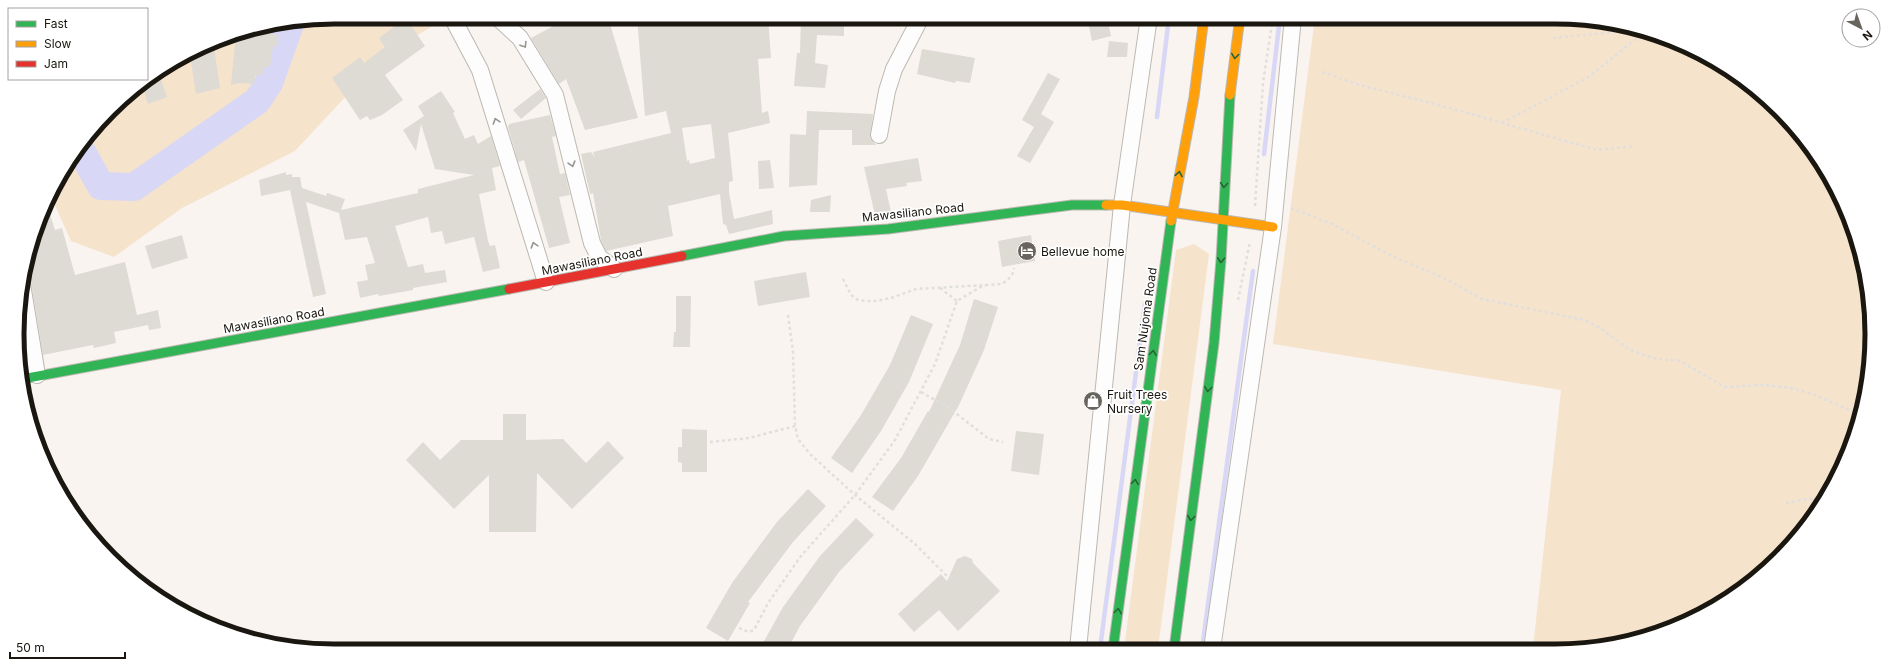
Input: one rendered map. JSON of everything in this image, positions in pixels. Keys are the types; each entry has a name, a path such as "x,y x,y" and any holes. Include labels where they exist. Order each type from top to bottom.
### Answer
{"main road":[{"name":"Sam Nujoma Road","path":"1114,644 1172,212 1194,97 1203,24"},
{"path":"1175,644 1214,343 1221,260 1230,93 1239,24"},
{"name":"Mawasiliano Road","path":"28,378 546,282 784,236 888,229 1072,205 1122,205 1222,221 1273,227"}],"street":[{"path":"456,24 480,70 546,282"},
{"path":"505,24 520,38 555,95 592,243 599,257 614,269"},
{"path":"879,135 887,91 894,69 917,24"},
{"path":"1078,644 1122,205 1148,24"},
{"path":"1213,644 1273,227 1291,24"},
{"path":"26,306 38,375"}],"path":[{"path":"1553,38 1619,31"},
{"path":"1502,123 1587,78 1640,36"},
{"path":"1322,72 1360,85 1596,150 1634,146"},
{"path":"1275,202 1330,223 1394,258 1442,277 1482,299 1584,320 1599,327 1630,350 1656,359 1680,361 1725,387 1764,385 1790,388 1812,394 1854,412"},
{"path":"739,628 750,632 754,630 768,603 801,556 855,495 895,440 922,392 935,364 957,301 982,286 1002,284 1008,280 1013,273 1014,268"},
{"path":"843,279 851,295 858,300 866,301 876,301 916,289 986,286"},
{"path":"940,288 957,301"},
{"path":"788,315 793,351 795,426 798,439 810,454 855,495 915,544 946,575 953,578"},
{"path":"922,392 950,408 989,439 1002,442"},
{"path":"710,442 749,438 795,426"},
{"path":"1786,503 1807,499 1817,499"}],"shaded area":[{"path":"334,24 437,24 387,52 295,151 182,208 114,257 71,241 54,202 56,197 76,162 101,130 130,101 162,76 197,56 234,40 274,30"},
{"path":"1314,24 1555,24 1595,27 1615,30 1655,40 1692,56 1710,66 1744,88 1774,115 1801,145 1823,179 1833,197 1849,234 1859,274 1865,334 1859,394 1849,434 1833,471 1813,506 1801,523 1774,553 1744,580 1727,592 1692,612 1655,628 1615,638 1555,644 1533,644 1561,390 1273,344"},
{"path":"1194,244 1209,254 1159,644 1125,644 1176,250"}],"building":[{"path":"398,24 410,24 425,46 385,75 403,100 382,115 370,120 367,116 360,120 332,78 360,57 364,63 385,47 379,38"},
{"path":"557,24 610,24 638,118 585,130 566,79 559,84 531,38"},
{"path":"638,24 769,24 771,58 758,59 762,113 768,111 770,123 728,133 733,181 729,182 729,192 734,219 772,210 773,224 729,234 726,225 723,224 720,194 668,206 673,236 606,251 601,240 593,193 590,194 581,154 591,152 595,157 593,152 671,133 666,111 645,116","holes":["711,124 715,158 690,164 689,160 687,161 682,128"]},
{"path":"801,24 844,24 844,36 817,35 815,63 828,65 825,88 794,86 797,53 800,53"},
{"path":"1088,24 1108,24 1111,36 1092,41"},
{"path":"260,34 278,34 277,46 273,46 270,67 264,67 263,74 255,76 255,81 253,81 253,84 239,83 231,85 235,40"},
{"path":"1109,41 1128,43 1127,57 1107,57"},
{"path":"214,48 220,88 196,94 191,60"},
{"path":"922,49 975,58 970,83 956,81 955,83 917,74"},
{"path":"1048,73 1060,79 1041,114 1054,122 1030,163 1017,156 1034,127 1022,120"},
{"path":"160,77 167,97 148,104 143,89"},
{"path":"540,89 546,98 521,119 513,110"},
{"path":"441,91 455,112 453,113 465,139 474,135 478,144 491,136 500,166 492,168 496,190 479,194 488,241 490,246 495,245 500,268 483,272 474,237 445,244 442,231 431,233 428,217 395,226 408,267 423,264 425,273 445,270 447,282 413,288 413,290 379,296 378,294 360,298 357,282 368,280 365,265 375,263 367,237 345,240 339,213 306,202 326,294 313,297 290,190 261,196 259,180 286,172 286,175 292,174 292,177 300,177 302,188 326,196 327,193 345,199 341,210 418,193 418,189 474,175 435,169 421,124 416,151 403,130 424,116 418,106"},
{"path":"807,111 873,114 870,138 876,145 852,145 852,130 819,130 817,185 789,187 790,134 806,135"},
{"path":"550,115 556,136 552,137 560,174 565,173 570,195 559,197 570,243 549,248 524,160 518,162 508,127 509,124"},
{"path":"918,158 922,181 906,183 907,186 886,189 891,212 875,215 864,167"},
{"path":"770,160 774,188 759,189 758,161"},
{"path":"831,195 830,212 810,212 811,200"},
{"path":"49,212 55,230 62,228 75,275 125,262 137,315 158,310 161,328 149,330 148,325 114,332 116,343 94,348 93,345 43,355 31,282 29,280 30,274 40,234"},
{"path":"182,235 188,258 152,269 145,246"},
{"path":"1031,235 1035,261 1002,267 998,241"},
{"path":"806,272 810,297 758,306 754,281"},
{"path":"676,296 691,296 690,347 673,347 674,332 676,332"},
{"path":"974,299 998,307 984,350 959,405 918,476 893,511 872,497 901,458 928,411 929,412 960,345"},
{"path":"911,315 933,324 909,382 881,431 852,473 831,458 861,415 890,365"},
{"path":"503,414 526,414 526,440 563,439 586,463 608,441 624,458 572,509 537,473 536,532 489,532 489,475 454,509 406,460 423,442 440,460 461,440 503,440"},
{"path":"682,429 707,430 707,472 682,472 682,463 678,462 678,447 682,447"},
{"path":"1016,431 1044,434 1039,475 1011,471"},
{"path":"808,489 826,506 793,542 748,602 750,603 728,641 706,628 732,583 777,522"},
{"path":"856,518 874,535 839,572 800,626 790,644 762,644 783,607 820,556"},
{"path":"965,556 972,559 973,563 1000,591 958,631 939,610 914,632 898,614 941,574 947,581 957,559"}],"waterway":[{"path":"1157,117 1168,24"},
{"path":"1264,154 1279,24"},
{"path":"82,153 101,186 134,187 257,101 269,83 289,28"},
{"path":"1203,644 1253,271"},
{"path":"1101,644 1145,303"}],"traffic: fast":[{"path":"1175,644 1214,343 1221,260 1230,95"},
{"path":"682,256 784,236 888,229 1072,205 1106,205"},
{"path":"1114,644 1171,221"},
{"path":"28,378 509,289"}],"traffic: slow":[{"path":"1171,221 1194,97 1203,24"},
{"path":"1230,95 1239,24"},
{"path":"1106,205 1122,205 1273,227"}],"traffic: jam":[{"path":"509,289 682,256"}],"place":[{"name":"Bellevue home","path":"1027,251"},
{"name":"Fruit Trees Nursery","path":"1093,401"}]}
